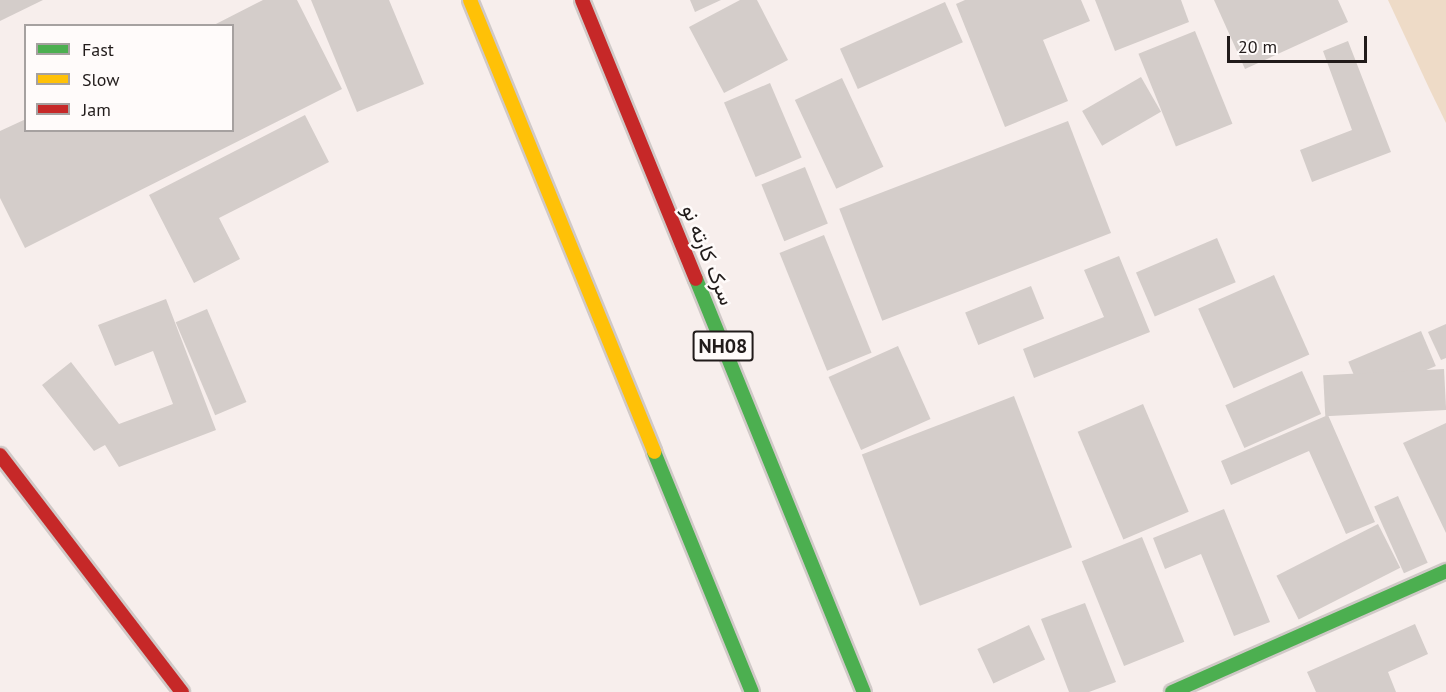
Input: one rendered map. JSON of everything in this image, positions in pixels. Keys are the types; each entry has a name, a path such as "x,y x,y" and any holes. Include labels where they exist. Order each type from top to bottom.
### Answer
{"main road":[{"path":"470,0 752,692"},
{"name":"سرک کارته نو","path":"582,0 864,692"},
{"path":"0,455 182,692"},
{"path":"1172,692 1446,571"}],"shaded area":[{"path":"1388,0 1446,0 1446,123 1429,88"}],"building":[{"path":"0,0 43,0 0,21"},
{"path":"263,0 297,0 342,89 25,248 0,198 0,131 24,120 24,132 234,132 234,24 216,24"},
{"path":"311,0 389,0 424,84 357,112"},
{"path":"690,0 721,0 695,12"},
{"path":"740,0 757,0 788,60 724,93 689,27"},
{"path":"965,0 1081,0 1090,21 1043,40 1068,101 1005,127 956,4"},
{"path":"1095,0 1181,0 1189,22 1115,51"},
{"path":"1214,0 1338,0 1348,22 1245,69"},
{"path":"945,2 963,42 858,89 840,49"},
{"path":"1195,31 1232,124 1176,147 1138,54"},
{"path":"1348,41 1391,152 1312,182 1300,150 1352,130 1323,51"},
{"path":"1141,77 1161,112 1102,146 1082,111"},
{"path":"842,78 883,167 836,189 795,100"},
{"path":"770,83 802,158 756,177 724,103"},
{"path":"305,115 329,162 219,218 240,259 194,283 149,195"},
{"path":"1068,121 1111,233 882,321 839,209"},
{"path":"805,167 828,224 784,241 761,185"},
{"path":"824,235 872,353 827,371 779,253"},
{"path":"1217,238 1236,282 1155,317 1136,272"},
{"path":"1119,256 1150,332 1034,378 1023,349 1104,317 1084,270"},
{"path":"1274,275 1309,354 1234,388 1198,309"},
{"path":"1031,286 1044,318 978,345 965,313"},
{"path":"166,299 216,430 119,467 105,445 94,451 42,385 71,362 119,424 173,404 153,351 115,366 98,325"},
{"path":"207,309 246,402 215,415 176,322"},
{"path":"1446,324 1446,358 1441,360 1428,332"},
{"path":"1421,331 1436,366 1363,397 1348,362"},
{"path":"898,346 931,419 861,450 829,377"},
{"path":"1444,369 1446,410 1325,416 1323,375"},
{"path":"1302,371 1321,414 1244,448 1225,405"},
{"path":"1014,396 1072,547 920,606 862,454"},
{"path":"1143,404 1189,512 1123,539 1078,432"},
{"path":"1328,415 1375,522 1346,534 1309,451 1231,485 1221,461"},
{"path":"1446,423 1446,533 1403,443"},
{"path":"1398,496 1428,563 1404,573 1374,507"},
{"path":"1224,509 1270,622 1234,636 1201,554 1165,569 1153,538"},
{"path":"1378,524 1400,568 1299,619 1276,576"},
{"path":"1142,537 1184,642 1124,666 1082,561"},
{"path":"1085,603 1116,682 1089,692 1069,692 1041,619"},
{"path":"1415,624 1428,654 1388,672 1396,692 1316,692 1307,672"},
{"path":"1029,625 1045,659 993,684 977,649"}],"traffic: fast":[{"path":"696,279 864,692"},
{"path":"654,452 752,692"},
{"path":"1172,692 1446,571"}],"traffic: slow":[{"path":"470,0 654,452"}],"traffic: jam":[{"path":"582,0 696,279"},
{"path":"0,455 182,692"}]}
